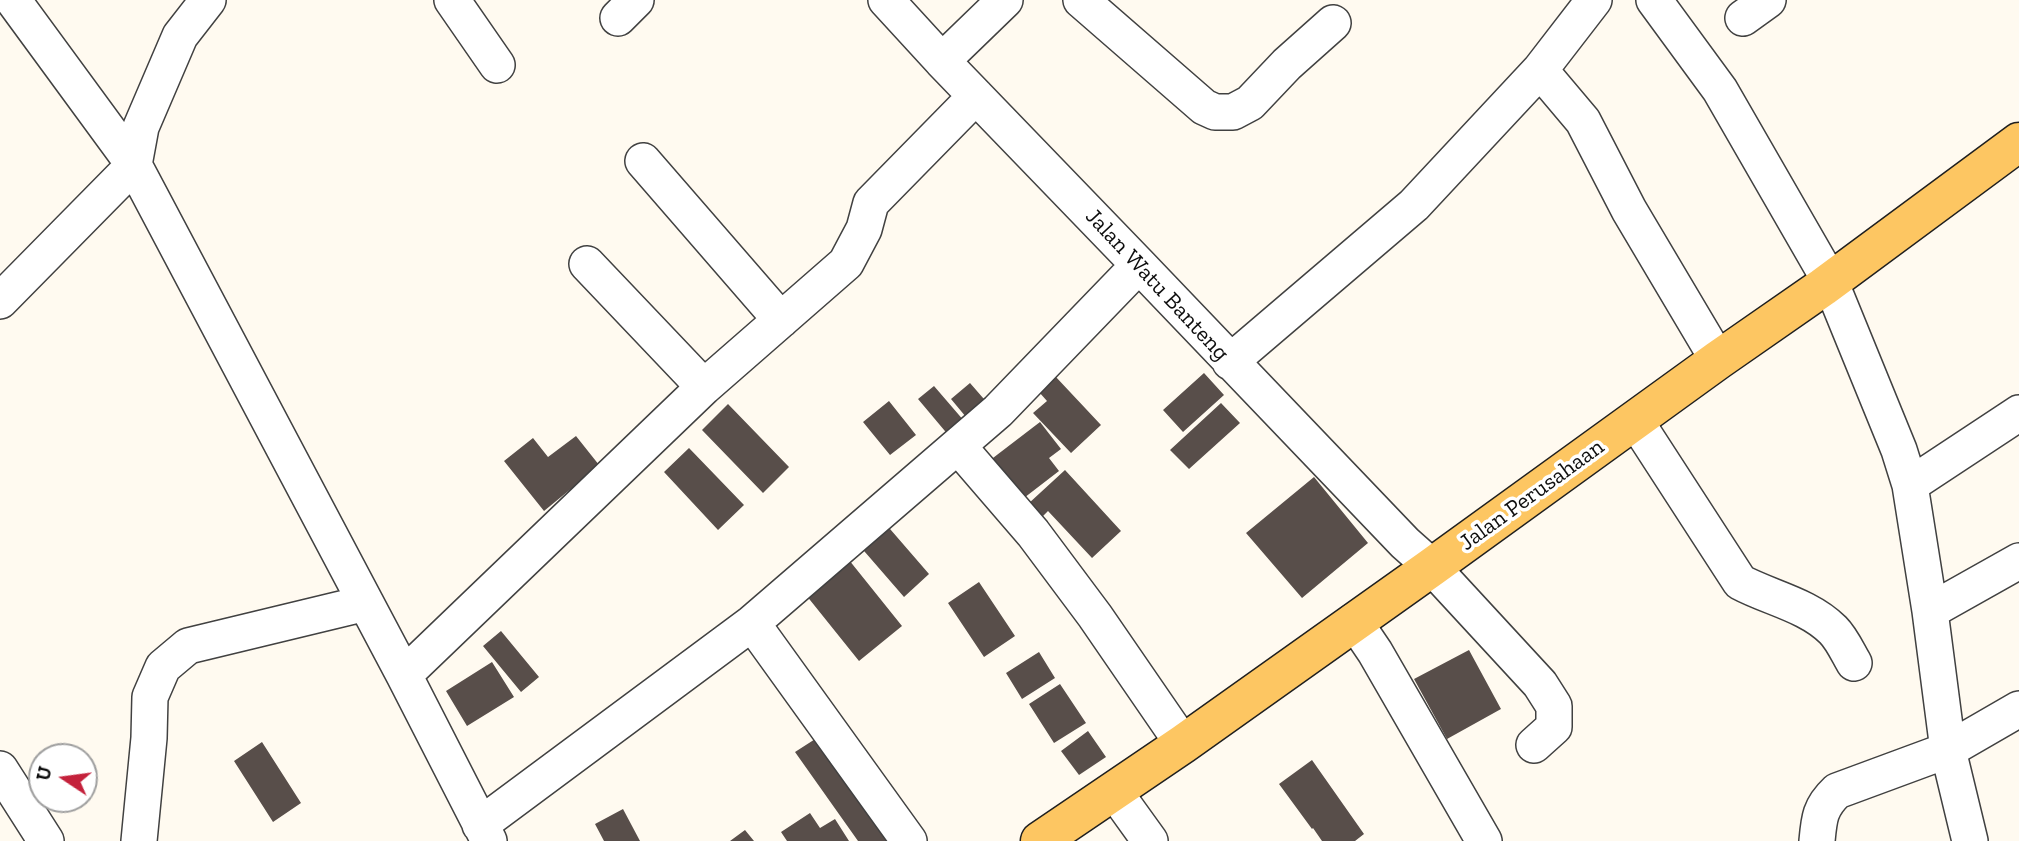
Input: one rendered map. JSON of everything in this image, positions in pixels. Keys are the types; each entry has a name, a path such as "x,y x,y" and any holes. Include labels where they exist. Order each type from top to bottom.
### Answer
{"main road":[{"name":"Jalan Perusahaan","path":"1040,841 1183,744 1432,567 2019,142"}],"street":[{"path":"13,0 134,165 485,833 752,623 958,446 998,411 1139,265"},
{"path":"0,301 134,165 141,127 180,36 208,0"},
{"path":"452,0 498,65"},
{"name":"Jalan Watu Banteng","path":"886,0 1230,362 1405,543 1432,567 1540,684 1555,706 1554,727 1534,746"},
{"path":"942,61 1004,0"},
{"path":"1081,0 1204,107 1215,112 1233,112 1250,103 1287,64 1333,23"},
{"path":"1230,362 1414,205 1540,71 1594,0"},
{"path":"1654,0 1720,90 1821,287 1899,450 1910,485 1948,750 1970,841"},
{"path":"1540,71 1583,121 1629,210 1718,360"},
{"path":"404,675 704,387 846,263 864,229 871,203 976,96"},
{"path":"643,161 781,320"},
{"path":"587,264 704,387"},
{"path":"1910,485 2019,413"},
{"path":"1635,420 1740,582 1757,592 1806,611 1834,631 1854,663"},
{"path":"958,446 1032,533 1087,605 1183,744"},
{"path":"1930,611 2019,561"},
{"path":"139,841 149,738 150,697 163,667 188,646 366,603"},
{"path":"1354,621 1375,652 1484,841"},
{"path":"752,623 909,841"},
{"path":"1817,841 1819,817 1825,802 1837,791 1948,750 2019,709"},
{"path":"0,769 46,841"},
{"path":"1114,791 1150,841"}],"building":[{"path":"1204,373 1224,395 1183,432 1163,410"},
{"path":"1055,376 1101,425 1071,453 1033,413 1047,401 1039,392"},
{"path":"970,383 990,406 976,429 951,399"},
{"path":"934,386 971,429 955,443 918,399"},
{"path":"889,401 916,435 890,455 863,422"},
{"path":"1221,403 1240,423 1189,469 1170,450"},
{"path":"728,404 789,467 763,493 702,430"},
{"path":"1040,422 1061,449 1049,458 1059,471 1020,501 989,461"},
{"path":"576,436 607,475 579,498 572,488 544,511 504,461 533,438 548,457"},
{"path":"689,448 744,505 718,530 664,472"},
{"path":"1065,470 1121,531 1092,558 1048,511 1041,518 1028,504"},
{"path":"1314,477 1368,543 1302,598 1246,533"},
{"path":"884,522 929,574 904,597 858,544"},
{"path":"849,560 902,626 859,661 806,595"},
{"path":"979,582 1015,636 984,657 948,603"},
{"path":"501,631 539,677 521,692 483,646"},
{"path":"1469,650 1501,709 1447,739 1414,679"},
{"path":"1039,652 1055,678 1022,699 1006,673"},
{"path":"492,662 514,697 467,726 446,691"},
{"path":"1060,684 1086,723 1054,743 1029,704"},
{"path":"1088,731 1106,757 1079,775 1061,751"},
{"path":"823,734 901,841 858,841 795,752"},
{"path":"262,742 301,803 273,822 234,761"},
{"path":"1312,760 1364,834 1355,841 1322,841 1279,784"},
{"path":"623,809 640,841 604,841 595,824"},
{"path":"810,813 820,828 835,819 849,841 787,841 781,832"},
{"path":"745,830 754,841 730,841"}]}
